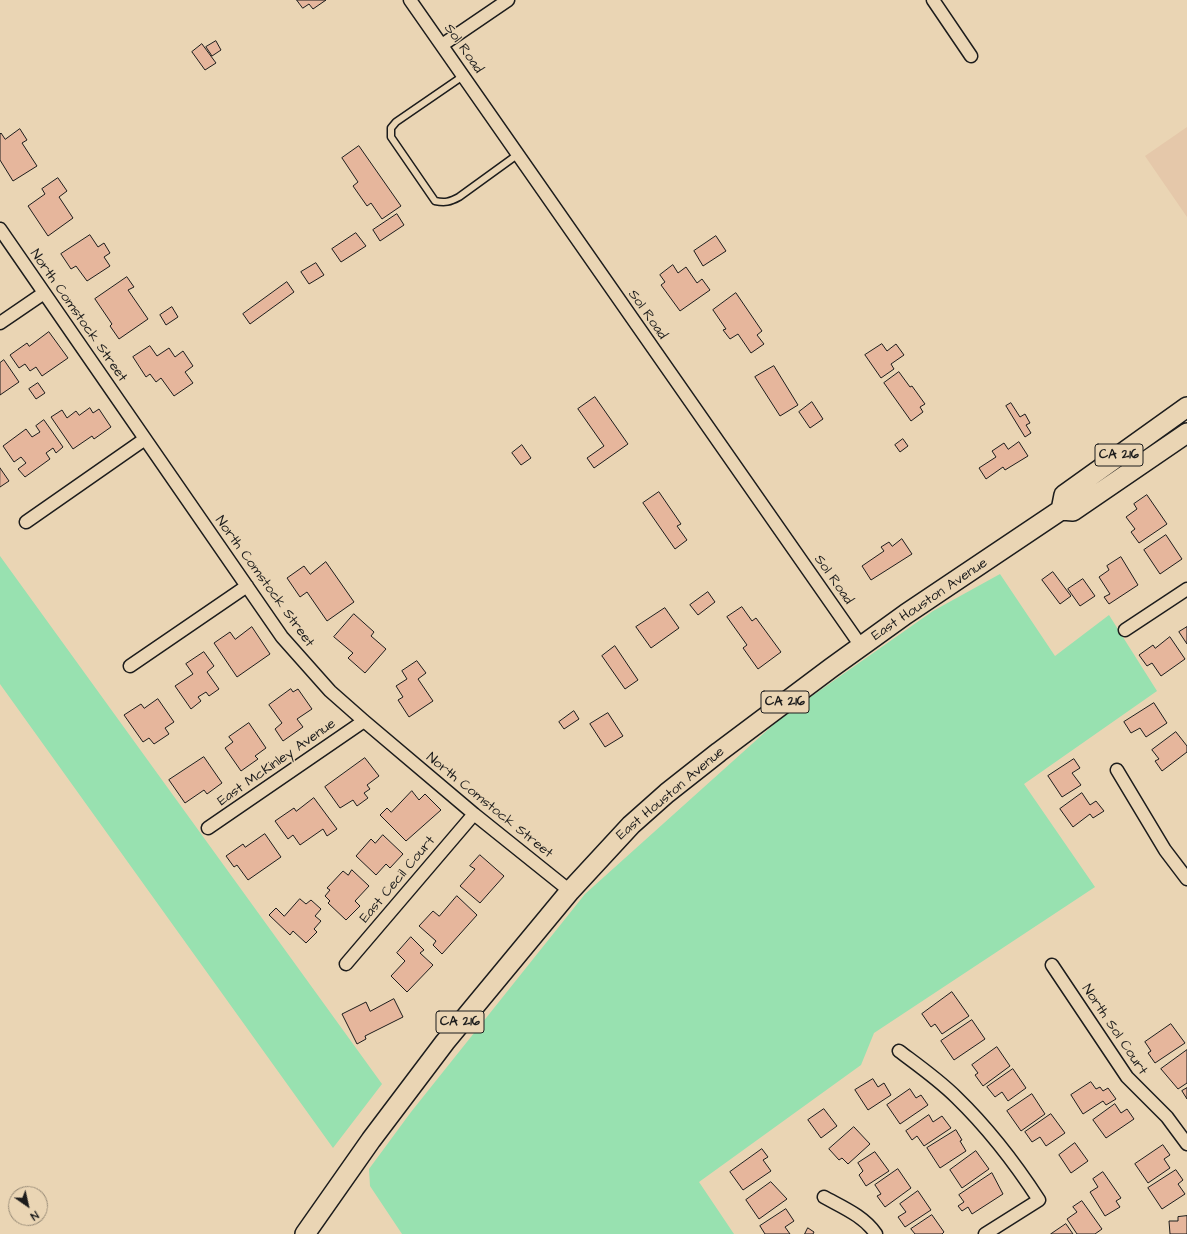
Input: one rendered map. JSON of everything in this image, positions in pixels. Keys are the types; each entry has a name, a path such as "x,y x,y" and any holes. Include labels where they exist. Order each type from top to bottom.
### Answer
{"main road":[{"name":"CA 216","path":"1061,510 1064,495 1187,407"},
{"name":"East Houston Avenue","path":"305,1234 357,1160 445,1042 570,891 621,834 667,793 764,717 861,646 1061,510 1073,511 1187,433"}],"street":[{"name":"Sol Road","path":"410,0 861,646"},
{"path":"442,45 508,0"},
{"path":"932,0 971,56"},
{"name":"North Comstock Street","path":"0,229 282,637 302,661 330,691 364,721 474,814 570,891"},
{"path":"0,323 44,293"},
{"path":"26,522 145,439"},
{"path":"130,666 247,586"},
{"path":"1125,630 1187,590"},
{"name":"East McKinley Avenue","path":"208,828 364,721"},
{"path":"1116,770 1165,850 1187,879"},
{"name":"East Cecil Court","path":"346,964 474,814"},
{"name":"North Sol Court","path":"1052,965 1126,1077 1167,1117 1187,1144"},
{"path":"899,1051 935,1078 978,1120 1013,1162 1039,1200 985,1234"},
{"path":"824,1197 862,1220 876,1234"}],"lane":[{"path":"463,76 396,122 391,128 391,137 435,201 442,203 450,202 459,197 517,154"}],"shaded area":[{"path":"1187,127 1187,217 1145,156"}],"green space":[{"path":"0,556 382,1084 333,1148 0,684"},
{"path":"1000,574 1055,656 1109,615 1157,691 1024,784 1095,887 874,1033 861,1065 699,1182 734,1234 402,1234 370,1186 369,1169 411,1112 585,894 782,717 933,611"}],"building":[{"path":"297,0 326,0 313,9 309,4 303,8"},
{"path":"216,41 221,50 212,56 206,47"},
{"path":"202,44 216,63 205,70 192,52"},
{"path":"20,129 27,140 22,143 37,166 13,181 0,160 0,134 1,133 5,139"},
{"path":"359,146 401,206 382,219 371,203 367,206 353,186 358,182 342,158"},
{"path":"58,178 67,191 59,197 73,218 48,236 28,206 45,194 42,189"},
{"path":"397,214 404,225 380,241 373,230"},
{"path":"356,233 366,246 341,262 332,249"},
{"path":"90,235 98,247 104,243 110,253 104,257 110,266 87,281 76,266 71,269 61,254"},
{"path":"716,236 726,251 703,266 694,251"},
{"path":"316,263 324,275 309,284 301,272"},
{"path":"673,265 678,273 686,267 697,283 702,279 710,290 680,311 661,285 665,282 660,275"},
{"path":"127,277 134,287 128,290 148,319 119,339 110,326 112,324 95,299"},
{"path":"287,282 294,292 250,324 243,314"},
{"path":"736,293 762,331 757,335 764,344 751,353 738,334 730,339 723,330 726,329 713,310"},
{"path":"172,307 178,317 166,325 160,315"},
{"path":"49,332 68,358 42,376 36,367 30,371 25,364 19,368 10,355 27,343 29,346"},
{"path":"882,344 887,351 896,344 904,355 891,364 894,369 881,378 865,355"},
{"path":"150,346 157,356 169,348 175,357 183,351 193,366 185,372 193,383 174,396 161,378 156,382 150,374 146,377 133,357"},
{"path":"4,360 19,382 0,395 0,363"},
{"path":"774,366 798,405 780,416 755,377"},
{"path":"899,372 910,387 912,386 925,404 920,407 923,412 911,421 884,383"},
{"path":"38,383 45,393 36,399 29,389"},
{"path":"595,397 628,444 594,468 587,458 604,446 578,409"},
{"path":"812,402 823,419 810,428 799,412"},
{"path":"1011,403 1020,417 1025,414 1030,423 1026,425 1031,433 1025,437 1006,406"},
{"path":"90,408 93,413 99,409 111,427 94,439 92,436 73,449 51,417 62,410 67,418 76,411 79,415"},
{"path":"44,420 63,447 56,453 53,448 46,453 50,459 25,477 18,469 26,463 21,457 14,462 3,446 26,429 32,437 40,432 36,426"},
{"path":"903,439 908,446 900,452 895,445"},
{"path":"1019,442 1028,456 1005,470 1003,467 986,479 979,468 996,457 992,451 1004,443 1008,449"},
{"path":"522,445 531,458 521,465 512,453"},
{"path":"0,468 9,481 0,487"},
{"path":"659,492 681,524 677,526 687,540 675,549 643,503"},
{"path":"1147,495 1167,524 1139,543 1131,532 1135,529 1126,517 1137,509 1134,504"},
{"path":"1166,535 1182,559 1160,574 1144,550"},
{"path":"902,539 912,554 871,580 862,566 884,551 881,547 889,542 892,546"},
{"path":"1121,557 1138,585 1109,604 1104,597 1110,594 1099,577 1109,570 1107,566"},
{"path":"326,562 354,602 327,621 307,592 300,597 287,578 304,566 310,574"},
{"path":"1053,572 1071,596 1060,604 1042,580"},
{"path":"1083,579 1095,596 1080,606 1068,589"},
{"path":"708,592 715,602 698,615 690,605"},
{"path":"742,607 752,621 756,618 781,652 758,669 743,648 747,645 727,617"},
{"path":"665,608 679,628 651,648 636,627"},
{"path":"354,614 374,632 371,636 386,649 365,673 348,658 353,653 334,637"},
{"path":"252,627 270,654 237,677 214,643 230,632 235,639"},
{"path":"1187,627 1187,644 1179,632"},
{"path":"1170,637 1185,659 1161,676 1152,663 1147,666 1139,655 1153,645 1155,648"},
{"path":"615,646 638,680 625,689 602,656"},
{"path":"204,652 214,666 207,672 219,689 209,696 206,692 198,697 201,701 191,709 175,686 193,674 186,664"},
{"path":"417,661 426,673 418,679 433,701 409,717 398,700 403,697 396,686 407,679 402,671"},
{"path":"291,689 293,692 298,689 312,709 297,719 303,727 283,741 275,729 282,723 269,705"},
{"path":"158,699 174,722 165,728 169,734 154,744 149,738 143,742 124,715 141,704 144,708"},
{"path":"1154,703 1167,723 1146,737 1140,728 1131,733 1124,722"},
{"path":"574,711 579,719 564,729 559,722"},
{"path":"608,713 623,736 605,747 590,724"},
{"path":"249,723 266,748 255,756 258,759 241,771 225,748 233,742 229,737"},
{"path":"1176,732 1187,746 1187,752 1162,771 1155,761 1159,759 1152,750"},
{"path":"204,757 222,783 207,794 204,790 185,803 169,780"},
{"path":"365,758 379,776 367,785 370,789 364,793 368,798 357,806 353,800 340,808 325,787"},
{"path":"1074,759 1080,768 1072,773 1081,785 1062,797 1048,776"},
{"path":"412,791 419,800 425,794 441,810 406,841 380,815 387,808 391,812"},
{"path":"1082,793 1090,805 1096,801 1104,811 1093,818 1090,814 1073,827 1060,809"},
{"path":"314,798 337,829 327,836 323,829 300,845 293,835 288,839 275,821 294,808 296,811"},
{"path":"265,834 281,857 248,880 237,865 234,867 226,856 243,844 245,847"},
{"path":"383,835 403,854 390,868 386,864 376,875 356,856 371,839 375,843"},
{"path":"480,855 504,876 480,903 460,886 475,869 470,866"},
{"path":"352,870 369,886 355,901 360,906 346,920 328,903 330,901 325,896 330,890 327,888 343,871 348,875"},
{"path":"457,896 477,915 442,954 433,945 436,941 419,926 433,911 439,916"},
{"path":"300,899 306,904 311,900 321,909 315,916 321,921 314,929 317,932 306,943 293,931 290,935 269,915 276,908 284,916"},
{"path":"411,937 424,950 420,953 433,965 407,992 391,976 405,961 397,953"},
{"path":"952,992 969,1016 942,1034 935,1024 931,1027 922,1014"},
{"path":"394,999 403,1017 365,1036 366,1039 357,1044 342,1014 366,1002 370,1011"},
{"path":"972,1020 985,1039 954,1060 941,1041"},
{"path":"1171,1024 1185,1043 1155,1063 1148,1053 1151,1051 1145,1042"},
{"path":"997,1047 1010,1066 983,1086 975,1075 978,1073 972,1065"},
{"path":"1187,1050 1187,1083 1178,1089 1161,1069"},
{"path":"1013,1069 1026,1088 1008,1101 1002,1092 995,1097 987,1087"},
{"path":"873,1079 878,1087 884,1083 891,1095 868,1110 855,1090"},
{"path":"1091,1082 1096,1089 1100,1087 1103,1091 1108,1088 1116,1099 1106,1105 1103,1101 1083,1114 1071,1095"},
{"path":"1187,1088 1187,1099 1182,1091"},
{"path":"910,1089 916,1098 921,1095 928,1105 900,1124 887,1105"},
{"path":"1032,1094 1045,1114 1021,1131 1007,1111"},
{"path":"1115,1104 1121,1113 1127,1109 1134,1119 1106,1138 1093,1120"},
{"path":"824,1109 837,1126 821,1138 808,1120"},
{"path":"1051,1114 1065,1133 1046,1146 1040,1137 1032,1142 1025,1132"},
{"path":"929,1115 933,1122 942,1116 951,1128 924,1146 917,1136 912,1140 906,1131"},
{"path":"854,1127 870,1144 848,1164 842,1158 839,1160 829,1149"},
{"path":"956,1130 966,1151 940,1168 927,1148"},
{"path":"1075,1143 1088,1161 1071,1173 1059,1155"},
{"path":"1163,1145 1170,1155 1164,1159 1170,1168 1148,1183 1135,1164"},
{"path":"762,1149 768,1157 763,1160 771,1171 743,1190 730,1172"},
{"path":"976,1151 989,1169 962,1188 950,1170"},
{"path":"875,1152 889,1171 866,1186 859,1175 863,1171 858,1163"},
{"path":"898,1169 911,1188 885,1207 877,1196 881,1194 875,1185"},
{"path":"1176,1170 1183,1180 1178,1184 1185,1194 1162,1209 1148,1188"},
{"path":"1103,1172 1121,1198 1116,1201 1120,1207 1105,1216 1090,1192 1098,1187 1093,1179"},
{"path":"992,1173 1003,1194 972,1214 968,1207 962,1211 958,1206 964,1202 959,1195"},
{"path":"771,1182 787,1199 759,1219 746,1200"},
{"path":"918,1191 931,1210 905,1227 898,1217 906,1212 900,1204"},
{"path":"1082,1201 1102,1229 1095,1234 1077,1234 1067,1219 1077,1212 1073,1207"},
{"path":"786,1209 794,1221 785,1227 790,1234 765,1234 760,1226"},
{"path":"932,1215 944,1232 942,1234 915,1234 911,1229"},
{"path":"1187,1216 1187,1234 1170,1234 1169,1221 1178,1221 1178,1217"},
{"path":"1066,1224 1073,1234 1051,1234"},
{"path":"808,1228 814,1232 813,1234 805,1234"}]}
